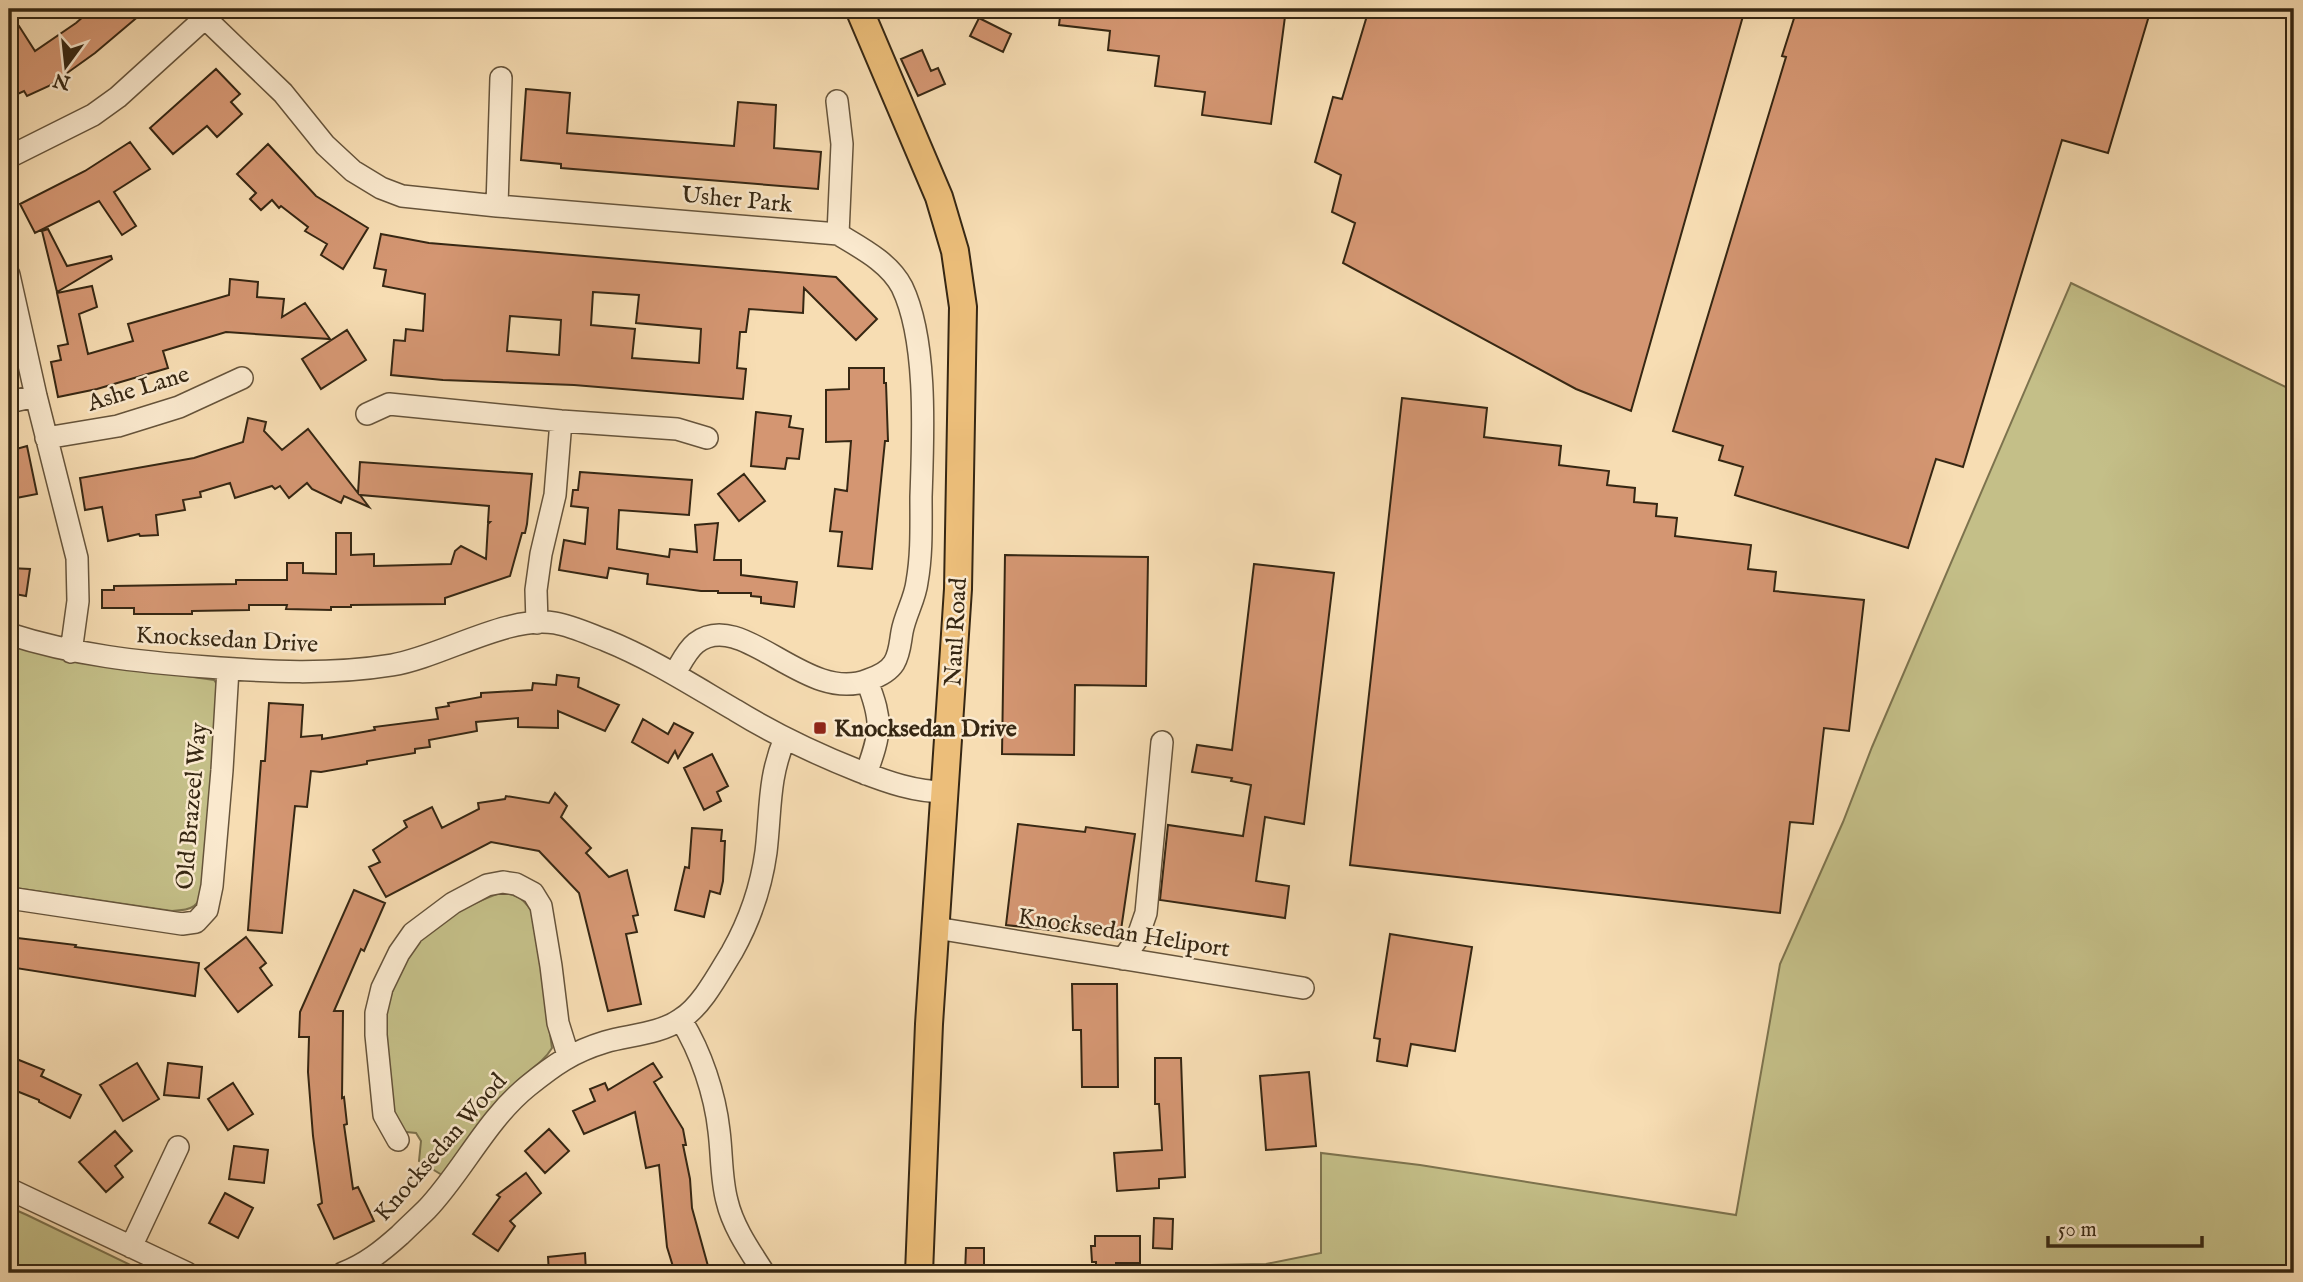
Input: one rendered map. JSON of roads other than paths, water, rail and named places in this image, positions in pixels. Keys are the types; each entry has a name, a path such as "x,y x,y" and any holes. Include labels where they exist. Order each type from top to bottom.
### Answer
{"main road":[{"name":"Naul Road","path":"859,9 939,197 956,251 963,307 958,589 929,1024 919,1273"}],"street":[{"name":"Usher Park","path":"9,157 93,116 118,97 205,18 283,93 325,145 362,176 381,188 402,196 838,234 874,256 901,285 909,304 919,355 923,429 917,584 902,633 900,650 893,666 867,681"},
{"path":"497,206 501,78"},
{"path":"837,102 842,144 838,234"},
{"path":"9,275 77,558 78,601 71,652"},
{"name":"Ashe Lane","path":"47,438 118,426 179,407 242,378"},
{"path":"9,402 36,396"},
{"path":"367,414 390,404 561,422 677,429 706,438"},
{"path":"537,623 536,590 541,554 555,495 561,422"},
{"name":"Knocksedan Drive","path":"9,634 71,652 154,663 264,672 335,671 393,664 429,656 503,629 554,623 626,649 675,673 737,712 824,758 908,787 946,792"},
{"path":"675,673 694,644 717,635 749,641 794,669 815,678 850,685 867,681 878,709 879,728 876,747 866,774"},
{"name":"Old Brazeel Way","path":"9,898 183,924 196,922 206,910 212,886 228,669"},
{"name":"Knocksedan Wood","path":"354,1271 378,1255 428,1208 494,1121 519,1093 568,1055 681,1020 708,990 750,917 760,887 772,779 785,738"},
{"path":"1123,958 1137,939 1146,913 1162,742"},
{"path":"398,1140 384,1115 382,1102 376,1013 382,988 399,953 413,933 453,903 487,886 503,881 516,884 533,893 541,906 558,1023 568,1055"},
{"name":"Knocksedan Heliport","path":"936,928 1303,988"},
{"path":"681,1020 691,1035 707,1078 719,1127 727,1202 737,1228 764,1273"},
{"path":"131,1247 177,1147"},
{"path":"9,1189 187,1273"}],"place":[{"name":"Knocksedan Drive","path":"820,728"}]}
